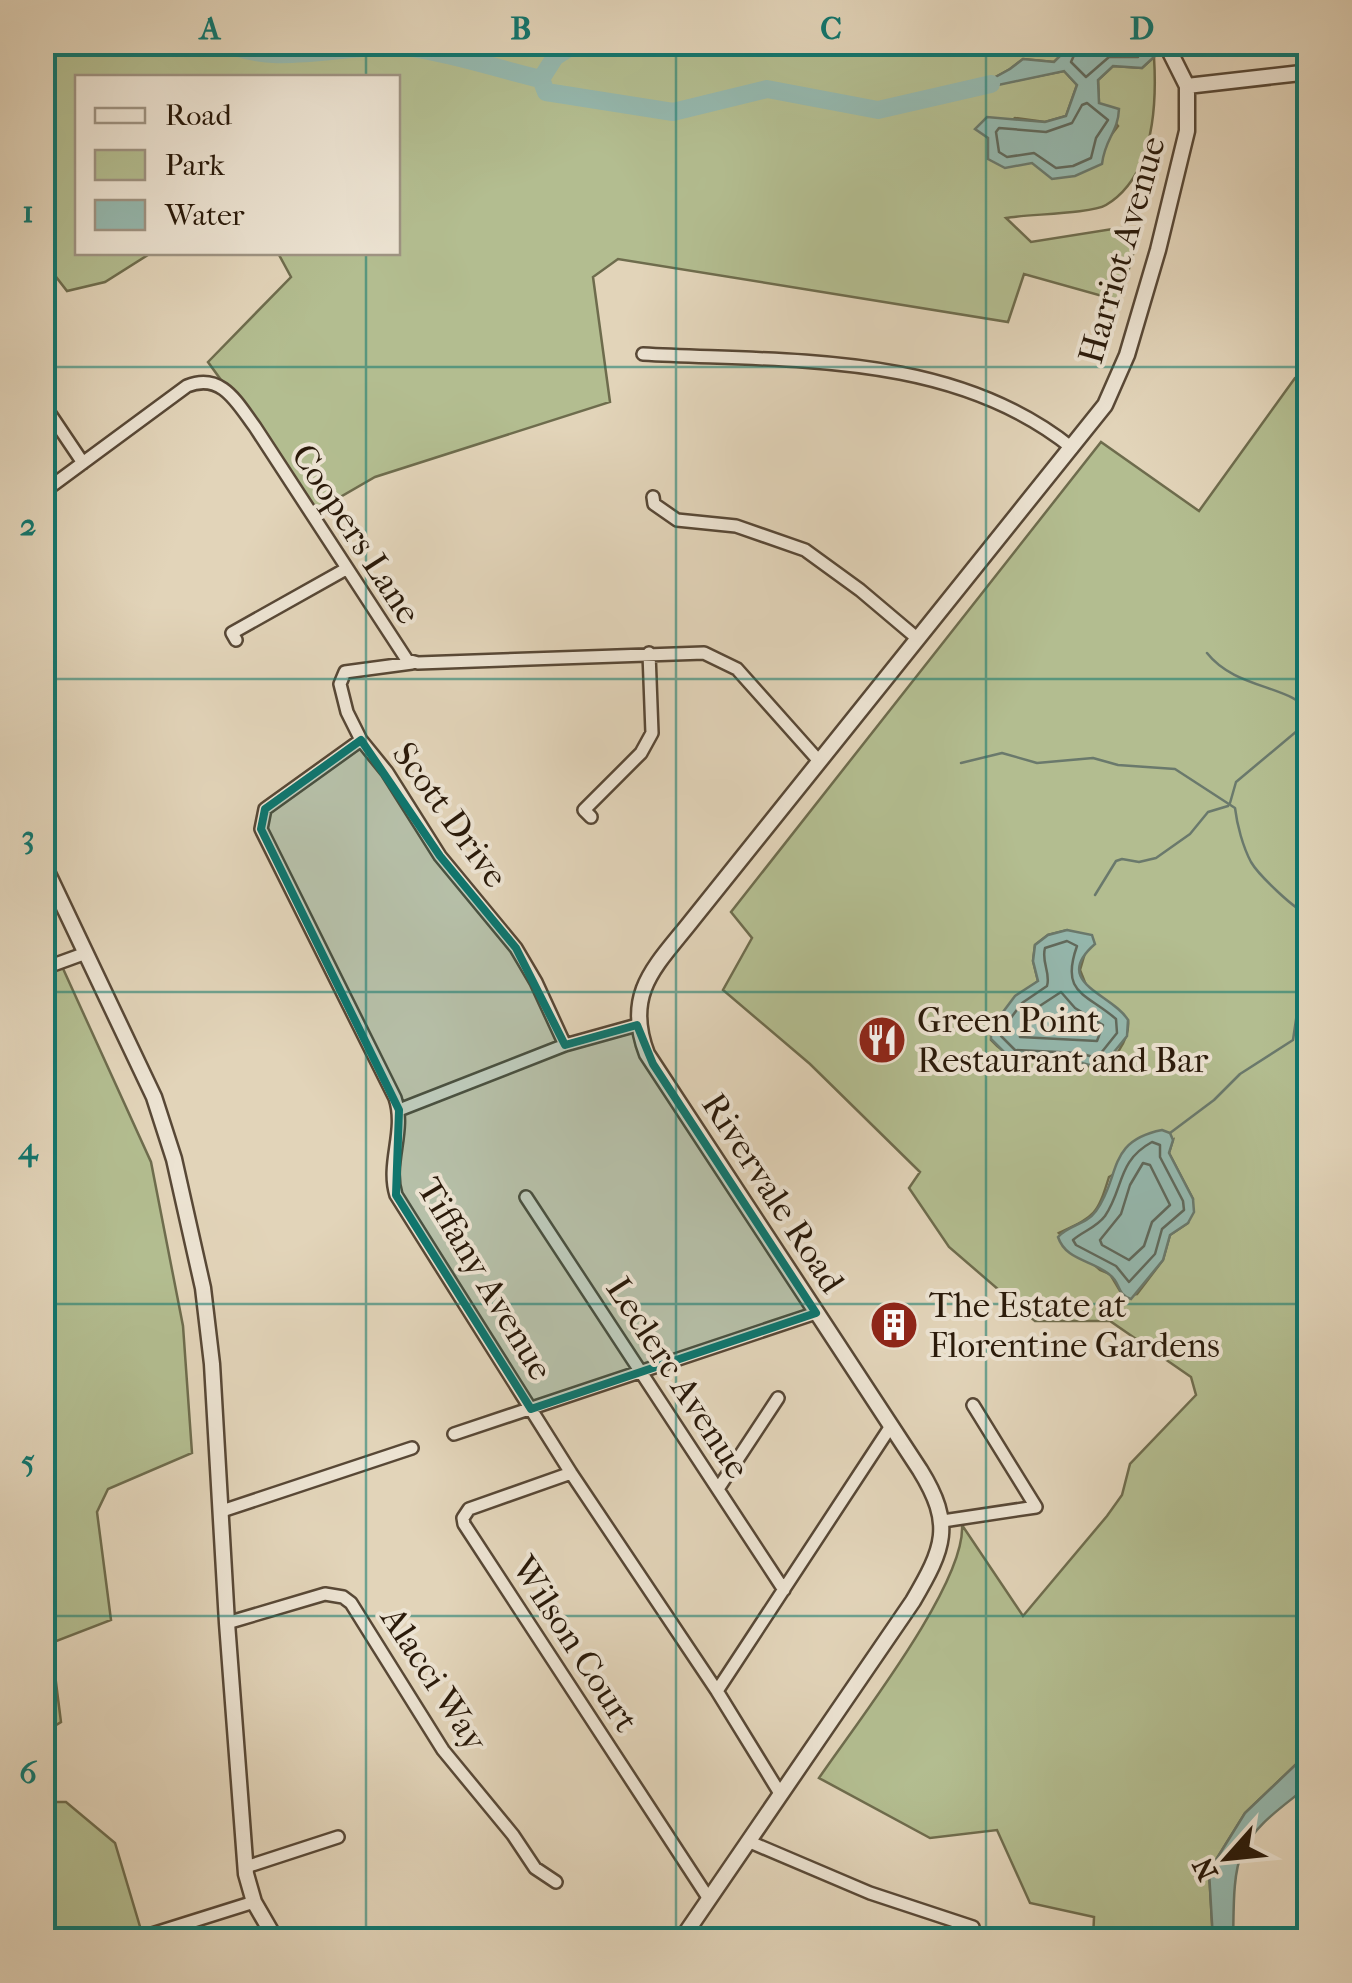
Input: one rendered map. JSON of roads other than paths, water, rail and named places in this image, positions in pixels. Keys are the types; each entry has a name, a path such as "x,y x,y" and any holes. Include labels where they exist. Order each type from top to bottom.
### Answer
{"street":[{"name":"Harriot Avenue","path":"918,639 1105,405 1127,355 1187,131 1187,86 1166,42"},
{"path":"1187,86 1310,72"},
{"path":"642,354 894,371 989,399 1048,429 1072,448"},
{"name":"Coopers Lane","path":"42,493 187,386 203,382 221,386 255,427 402,656 412,663 692,651 726,661 746,677 819,761"},
{"path":"42,402 83,463"},
{"path":"361,740 266,808 260,821 398,1110 564,1045 637,1025 639,998 647,978 918,639 804,550 736,526 677,520 654,504 653,496"},
{"path":"236,640 232,633 346,569"},
{"path":"591,817 584,810 641,753 652,733 649,653"},
{"name":"Scott Drive","path":"412,663 350,670 342,678 348,712 361,740 387,772 440,856 516,948 564,1045"},
{"path":"42,862 154,1097 174,1159 208,1319 246,1867 254,1902 276,1940"},
{"path":"42,969 86,953"},
{"name":"Rivervale Road","path":"637,1025 654,1064 930,1485 943,1521"},
{"name":"Tiffany Avenue","path":"398,1110 393,1179 396,1195 781,1795"},
{"name":"Leclerc Avenue","path":"526,1197 784,1590"},
{"path":"454,1434 816,1313"},
{"path":"718,1489 778,1398"},
{"path":"682,1940 920,1589 940,1552 943,1521 1036,1507 972,1406"},
{"path":"717,1692 891,1426"},
{"path":"222,1511 412,1448"},
{"name":"Wilson Court","path":"571,1473 468,1509 464,1524 709,1899"},
{"name":"Alacci Way","path":"227,1623 325,1594 351,1602 443,1750 535,1868 556,1882"},
{"path":"246,1867 338,1837"},
{"path":"750,1842 870,1893 972,1927"},
{"path":"133,1940 254,1902"}],"water":[{"path":"1074,42 1147,43 1154,57 1142,68 1113,66 1098,80 1099,103 1119,109 1102,164 1075,176 1052,179 1032,163 1005,168 988,159 988,138 975,129 987,117 1045,122 1066,116 1077,85 1064,71 970,91 1023,59 1054,62"},
{"path":"1067,930 1092,935 1095,944 1083,957 1079,969 1082,978 1128,1020 1127,1036 1101,1068 1078,1062 1011,1059 991,1039 991,1028 1015,996 1038,981 1033,961 1035,945 1048,935"},
{"path":"1162,1130 1170,1133 1173,1140 1169,1153 1193,1199 1194,1212 1188,1223 1170,1235 1163,1260 1131,1299 1110,1275 1067,1251 1058,1237 1096,1211 1123,1151 1144,1135"},
{"path":"1309,1752 1309,1785 1263,1824 1242,1853 1235,1884 1233,1940 1213,1940 1209,1871 1245,1813"}],"waterway":[{"path":"226,42 267,54 412,48 541,79 546,92 673,112 767,89 878,110 991,84"},
{"path":"541,79 555,57 578,42"},
{"path":"1207,653 1233,674 1291,697 1310,713"},
{"path":"1230,803 1236,782 1310,720"},
{"path":"961,763 1002,753 1037,763 1093,758 1118,765 1175,769 1235,808 1251,862 1278,892 1310,915"},
{"path":"1095,895 1116,861 1156,858 1190,834 1208,812 1228,806"},
{"path":"1170,1133 1214,1100 1240,1074 1293,1040 1310,925"}],"place":[{"name":"Green Point Restaurant and Bar","path":"882,1040"},
{"name":"The Estate at Florentine Gardens","path":"894,1325"}]}
